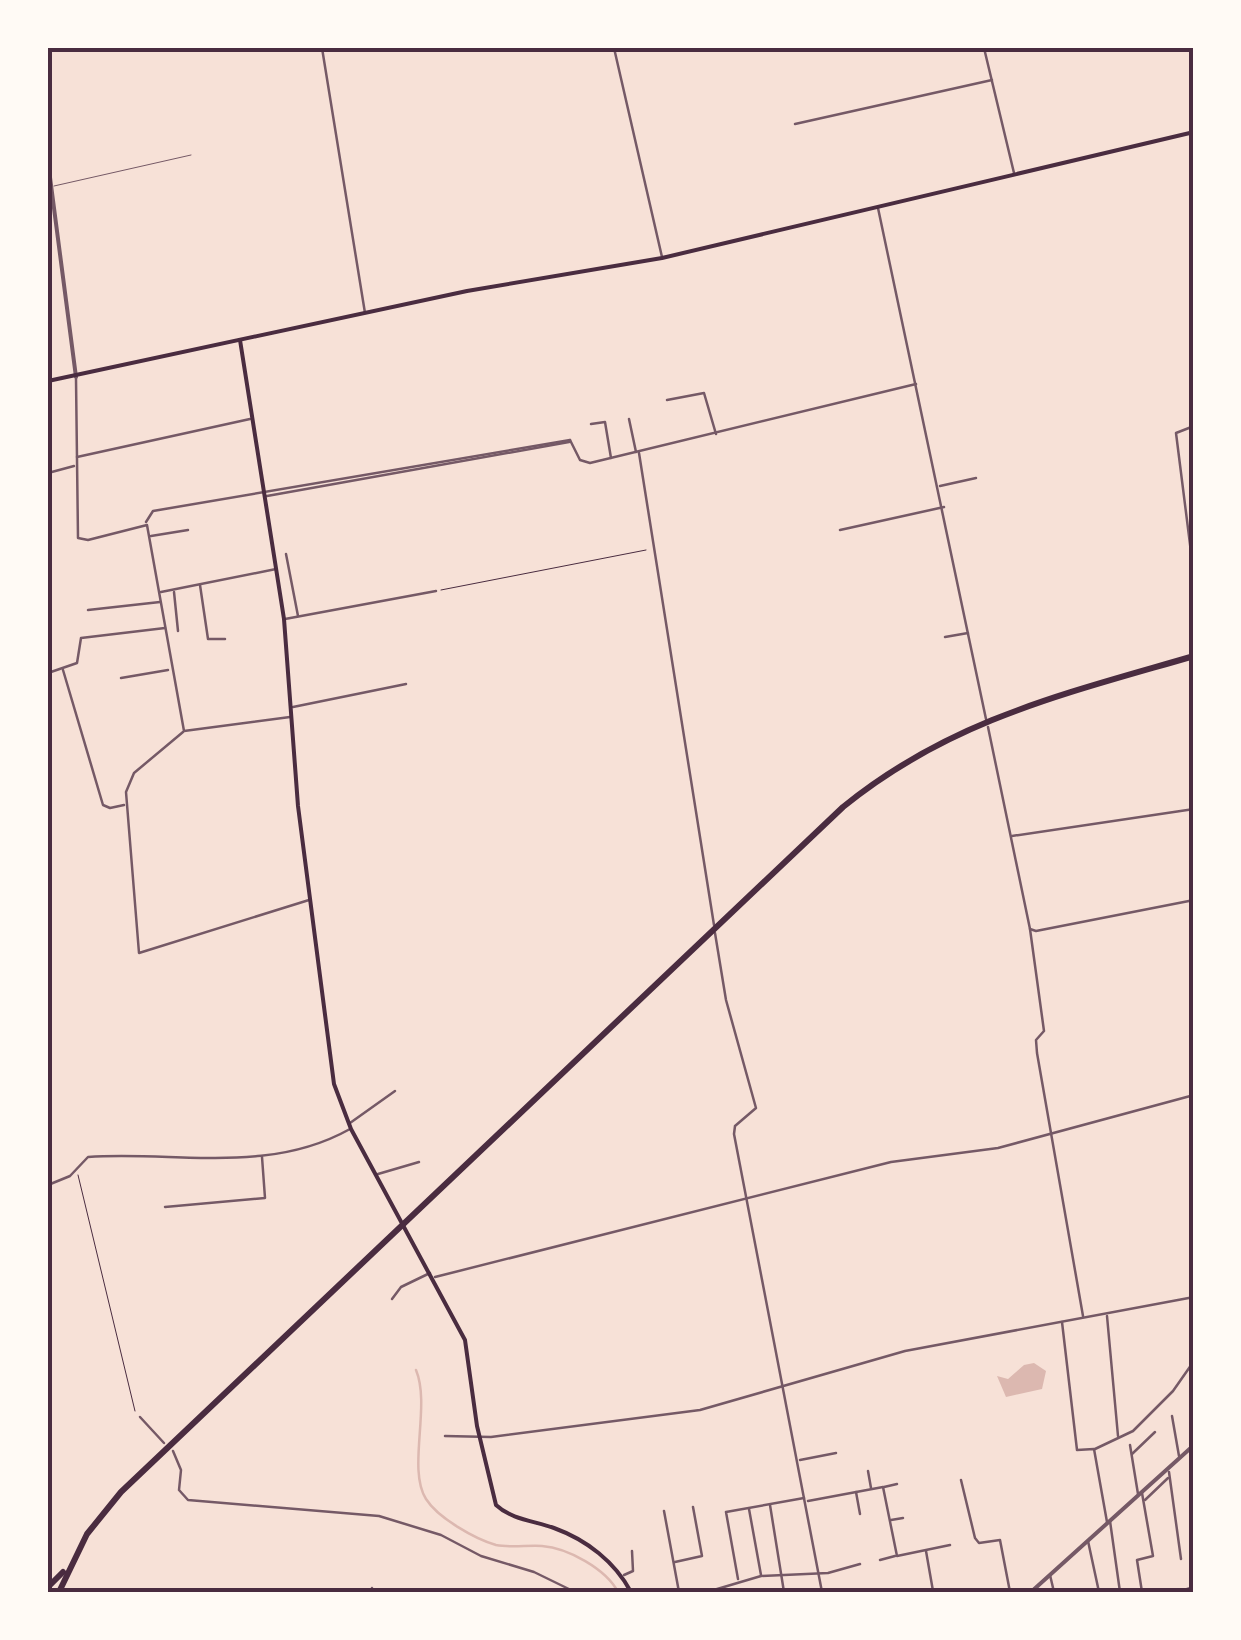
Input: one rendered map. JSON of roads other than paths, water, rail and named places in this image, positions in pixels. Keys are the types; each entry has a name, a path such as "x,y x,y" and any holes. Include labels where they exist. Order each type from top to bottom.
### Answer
{"highway":[{"path":"48,1587 59,1578 95,1522 865,790 913,756 992,717 1194,656"},
{"path":"61,1592 95,1522"}],"main road":[{"path":"48,382 364,312 662,258 1194,132"},
{"path":"240,340 284,619 309,900 334,1084 349,1126 464,1340 494,1499 503,1511 578,1539 622,1576 632,1592"}],"street":[{"path":"322,48 364,312"},
{"path":"614,48 662,258"},
{"path":"984,48 1014,174"},
{"path":"796,124 992,80"},
{"path":"48,162 76,377 78,538 88,540 147,525"},
{"path":"878,206 940,486 1030,929 1044,1031 1036,1040 1037,1053 1083,1318"},
{"path":"184,730 170,670 147,525 146,516 153,511 265,495 570,440 583,463 611,459 717,436 736,424 917,384"},
{"path":"667,400 704,393 717,436"},
{"path":"76,457 252,418"},
{"path":"629,419 654,548 726,1000 755,1097 754,1114 741,1120 734,1134 822,1592"},
{"path":"591,424 605,422 611,459"},
{"path":"1194,426 1176,433 1194,576"},
{"path":"48,473 75,466"},
{"path":"940,486 976,478"},
{"path":"840,530 944,508"},
{"path":"149,536 188,530"},
{"path":"286,554 298,616"},
{"path":"160,592 276,569"},
{"path":"200,584 208,639 225,639"},
{"path":"174,590 178,631"},
{"path":"284,619 436,590"},
{"path":"88,610 161,602"},
{"path":"48,674 77,663 82,638 164,628"},
{"path":"946,638 969,632"},
{"path":"63,670 103,804 110,808 125,804"},
{"path":"121,678 170,670"},
{"path":"292,707 406,684"},
{"path":"292,717 184,730 134,773 125,804 138,953 309,900"},
{"path":"1010,837 1194,809"},
{"path":"1030,929 1194,900"},
{"path":"48,1185 75,1170 88,1156 262,1156 316,1147 395,1092"},
{"path":"392,1299 401,1287 432,1275 891,1162 998,1148 1194,1094"},
{"path":"165,1207 265,1198 262,1156"},
{"path":"378,1174 419,1162"},
{"path":"445,1436 480,1437 700,1410 906,1351 1194,1298"},
{"path":"1106,1314 1118,1438"},
{"path":"1062,1322 1077,1450 1094,1450 1134,1430 1173,1391 1194,1360"},
{"path":"1172,1416 1175,1449 1180,1457"},
{"path":"140,1418 164,1443"},
{"path":"1132,1456 1156,1432"},
{"path":"1130,1445 1153,1556 1136,1560 1142,1592"},
{"path":"1030,1592 1194,1445"},
{"path":"1094,1450 1120,1592"},
{"path":"172,1451 181,1470 178,1490 188,1500 379,1516 440,1535 481,1556 534,1572 575,1592"},
{"path":"798,1460 836,1454"},
{"path":"1168,1468 1180,1559"},
{"path":"868,1471 871,1489"},
{"path":"1144,1502 1170,1476"},
{"path":"962,1480 975,1538 979,1543 1000,1540 1004,1548 1010,1592"},
{"path":"738,1580 726,1512 897,1484"},
{"path":"883,1487 897,1556"},
{"path":"858,1492 860,1514"},
{"path":"770,1504 784,1592"},
{"path":"673,1563 702,1556 693,1507"},
{"path":"748,1508 761,1576"},
{"path":"664,1511 679,1592"},
{"path":"890,1520 903,1518"},
{"path":"1088,1540 1099,1592"},
{"path":"880,1560 950,1545"},
{"path":"926,1550 934,1591"},
{"path":"622,1576 633,1571 632,1551"},
{"path":"707,1592 738,1580 820,1574 860,1564"},
{"path":"1050,1575 1054,1592"},
{"path":"1176,1592 1194,1587"}],"lane":[{"path":"51,187 191,155"}],"waterway":[{"path":"416,1370 421,1401 419,1471 421,1486 432,1506 458,1527 487,1542 542,1546 574,1555 605,1575 618,1592"}]}
